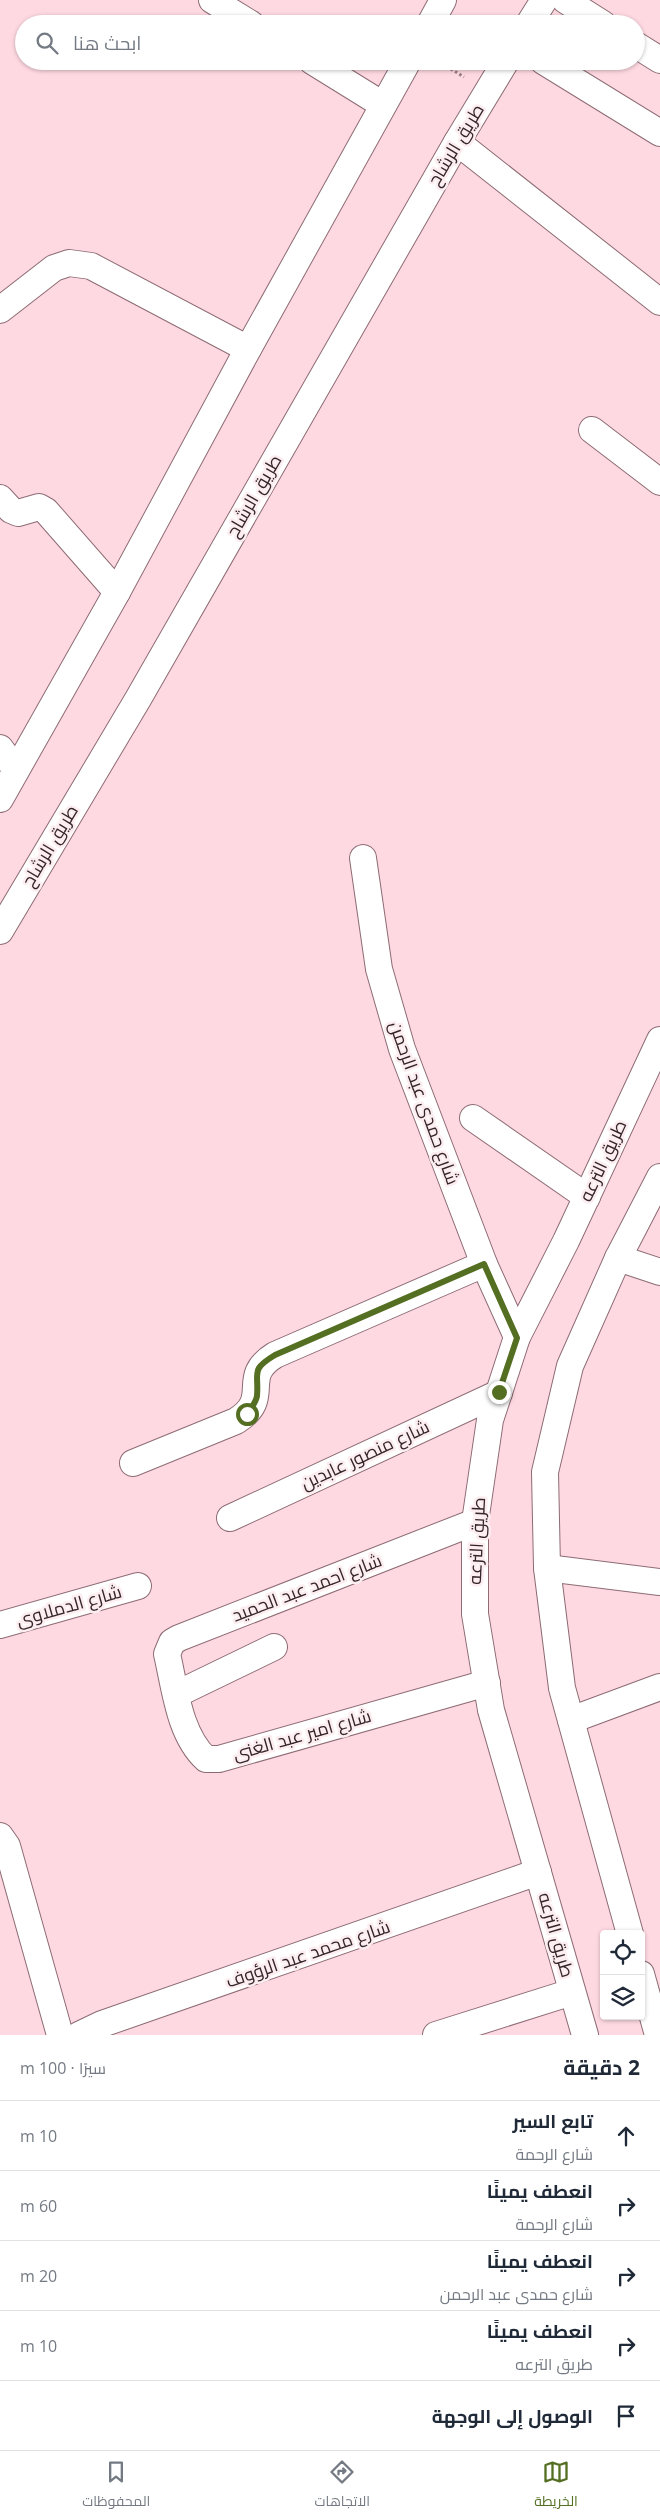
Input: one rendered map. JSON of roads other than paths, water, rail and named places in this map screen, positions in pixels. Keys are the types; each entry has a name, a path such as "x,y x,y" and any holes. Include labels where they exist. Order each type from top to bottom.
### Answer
{"street":[{"path":"212,0 236,15"},
{"path":"435,15 443,0"},
{"path":"535,15 544,0"},
{"path":"565,0 589,15"},
{"path":"645,51 660,60"},
{"path":"327,70 383,105"},
{"path":"0,799 117,592 248,348 403,70"},
{"name":"طريق الرشاح","path":"0,931 143,690 457,142 501,70"},
{"path":"558,70 660,133"},
{"path":"457,142 660,302"},
{"path":"0,310 54,268 69,263 91,266 248,348"},
{"path":"592,430 660,482"},
{"path":"0,498 11,510 18,514 38,507 46,511 117,592"},
{"path":"0,748 16,770"},
{"name":"شارع حمدى عبد الرحمن","path":"362,858 379,969 402,1049 484,1264 517,1338"},
{"name":"طريق الترعه","path":"585,2035 491,1710 475,1614 475,1522 490,1420 517,1338 587,1197 660,1040"},
{"path":"473,1118 587,1197"},
{"path":"629,1930 562,1688 547,1568 545,1472 570,1366 618,1258 660,1177"},
{"path":"618,1258 660,1272"},
{"path":"133,1463 236,1421 247,1414 257,1397 257,1372 263,1362 275,1355 484,1264"},
{"name":"شارع منصور عابدين","path":"230,1518 499,1392"},
{"name":"شارع احمد عبد الحميد","path":"174,1685 167,1654 172,1642 179,1638 475,1522"},
{"path":"547,1568 660,1582"},
{"name":"شارع الدملاوى","path":"0,1625 138,1586"},
{"path":"174,1685 274,1647"},
{"name":"شارع امير عبد الغنى","path":"174,1685 187,1734 195,1749 206,1759 219,1759 487,1683"},
{"path":"571,1720 660,1687"},
{"path":"0,1836 7,1846 60,2035"},
{"name":"شارع محمد عبد الرؤوف","path":"79,2035 102,2024 419,1916 538,1872"},
{"path":"641,1975 657,2022"},
{"path":"436,2035 572,1992"}]}
